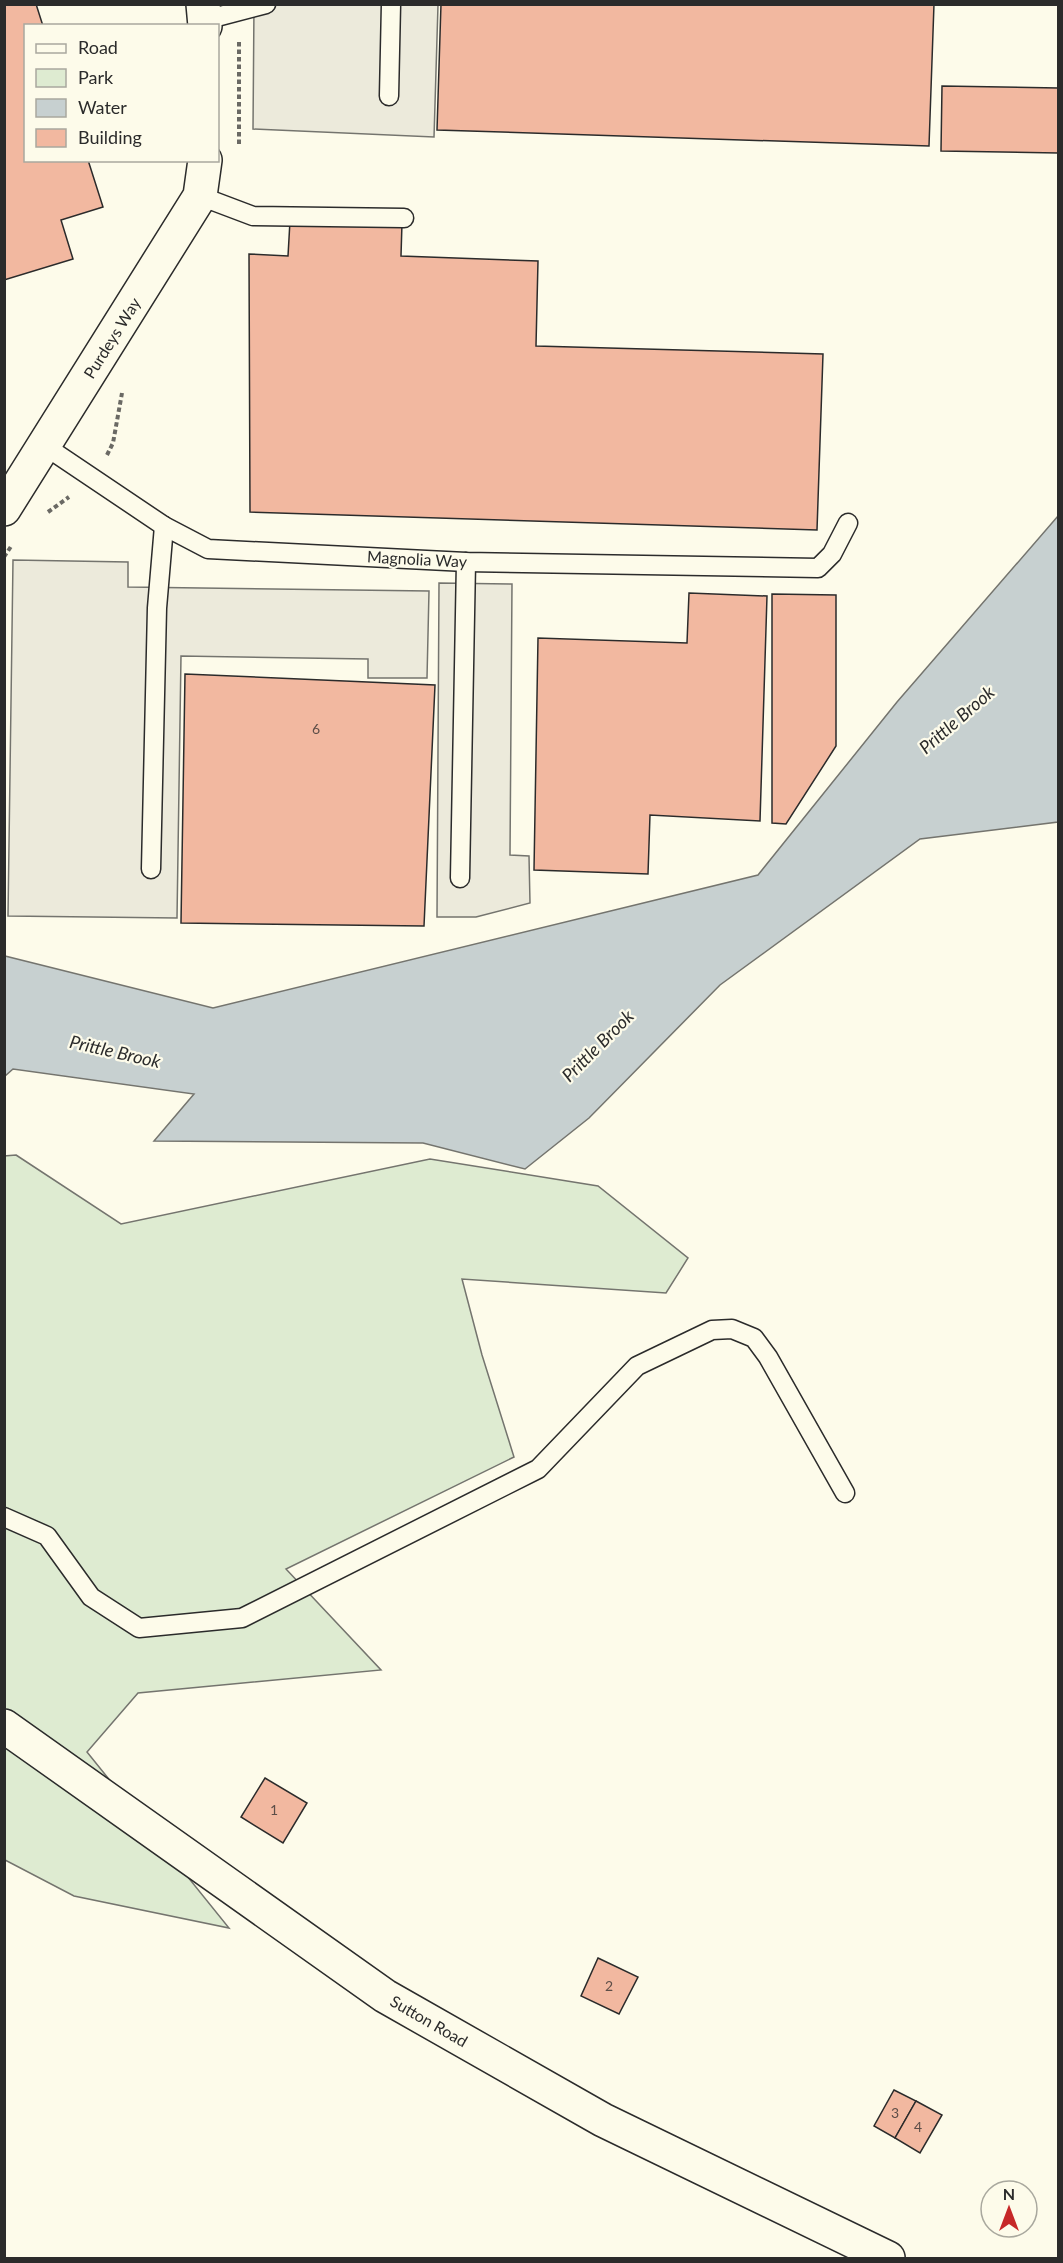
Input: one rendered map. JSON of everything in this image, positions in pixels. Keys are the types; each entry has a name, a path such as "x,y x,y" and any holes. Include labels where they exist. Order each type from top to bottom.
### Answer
{"street":[{"name":"Purdeys Way","path":"4,509 200,196 204,162"},
{"name":"Sutton Road","path":"4,1726 385,1996 603,2120 888,2259"}],"lane":[{"path":"204,17 266,4"},
{"path":"389,96 391,4"},
{"path":"200,196 253,216 404,218"},
{"name":"Magnolia Way","path":"45,446 164,526 208,549 466,562 818,568 831,554 848,523"},
{"path":"151,869 156,608 164,526"},
{"path":"460,878 466,562"},
{"path":"4,1517 48,1536 91,1598 139,1628 242,1618 538,1469 637,1366 712,1330 732,1329 754,1338 768,1357 845,1493"}],"green space":[{"path":"16,1155 121,1224 430,1159 598,1186 688,1258 666,1293 462,1279 482,1355 514,1457 286,1569 381,1670 138,1693 87,1752 229,1928 74,1896 5,1860 4,1156"}],"shaded area":[{"path":"254,5 438,5 434,137 253,129"},
{"path":"13,560 128,562 128,587 429,591 427,678 368,678 368,659 181,656 177,918 8,916"},
{"path":"439,583 512,584 510,855 529,856 530,903 476,917 437,917"}],"water":[{"name":"Prittle Brook","path":"1058,516 1058,822 920,839 720,985 589,1118 525,1169 423,1143 154,1141 194,1094 13,1069 5,1076 5,956 213,1008 758,875 897,702"}],"building":[{"path":"4,4 36,4 42,24 24,24 24,162 89,162 103,207 61,220 73,259 4,280"},
{"path":"441,4 934,4 929,146 437,130"},
{"path":"942,86 1058,88 1058,153 941,151"},
{"path":"290,221 402,223 401,256 538,261 536,346 823,354 817,530 250,512 249,254 288,256"},
{"path":"689,593 767,596 760,821 650,815 648,874 534,870 538,638 687,643"},
{"path":"772,594 836,595 836,746 786,824 772,823"},
{"path":"185,674 435,685 424,926 181,923"},
{"path":"265,1778 307,1803 283,1843 241,1817"},
{"path":"598,1958 638,1977 619,2014 581,1996"},
{"path":"894,2090 916,2101 895,2138 874,2126"},
{"path":"916,2101 942,2115 920,2153 895,2138"}]}
